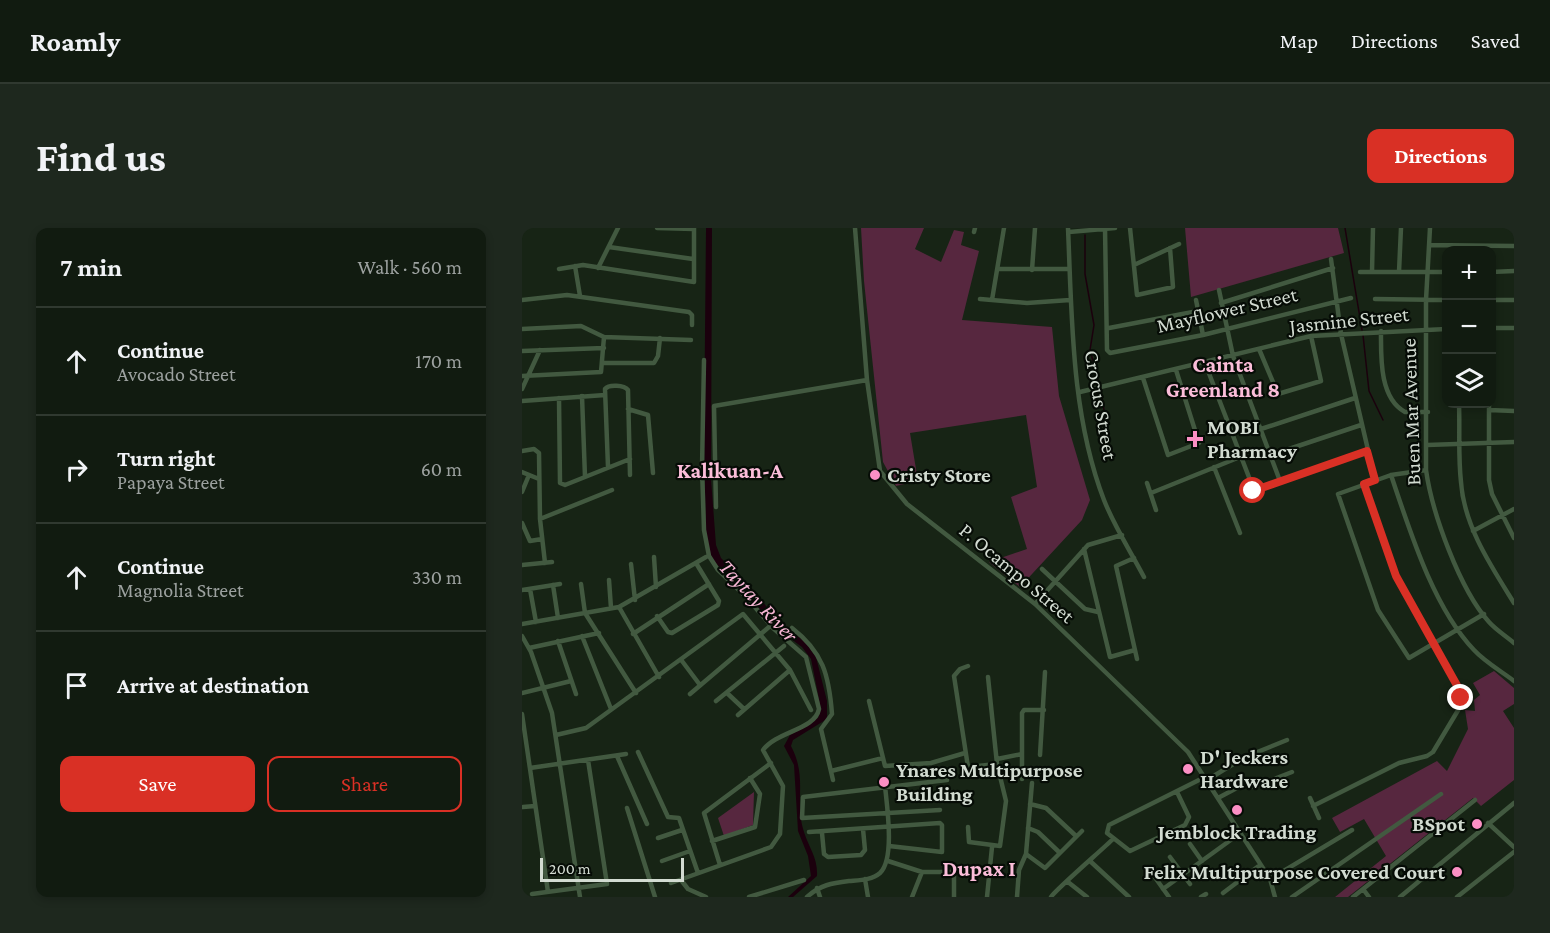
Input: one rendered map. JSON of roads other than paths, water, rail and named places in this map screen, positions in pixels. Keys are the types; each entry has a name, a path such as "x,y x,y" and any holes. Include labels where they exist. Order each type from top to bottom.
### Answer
{"street":[{"path":"598,268 618,228"},
{"path":"559,269 576,266 691,282 695,280 694,228 657,228"},
{"name":"P. Ocampo Street","path":"855,228 867,380 877,462 886,480 916,511 1035,604 1188,752 1270,879 1275,897"},
{"path":"992,300 1004,228"},
{"path":"1032,270 1035,228"},
{"path":"1069,230 1115,228"},
{"path":"1130,228 1137,295 1170,288 1173,284 1170,248"},
{"path":"1372,272 1373,228"},
{"path":"1399,272 1401,228"},
{"name":"Buen Mar Avenue","path":"1430,228 1425,329 1428,412 1426,470 1434,507 1445,539 1484,614 1513,640"},
{"path":"1105,229 1109,328 1198,311"},
{"name":"Crocus Street","path":"1069,230 1070,300 1086,439 1104,500 1144,577"},
{"path":"1134,265 1179,244"},
{"path":"1429,245 1514,246"},
{"path":"609,247 693,259"},
{"path":"1331,259 1341,334 1375,480"},
{"path":"576,266 580,296"},
{"path":"1221,303 1333,268"},
{"path":"997,269 1069,269"},
{"path":"1360,272 1442,272"},
{"path":"1496,272 1514,272"},
{"path":"1218,290 1233,356 1280,481"},
{"path":"522,300 580,296 689,312 692,315 692,325"},
{"name":"Mayflower Street","path":"1109,328 1107,350 1110,353 1203,335 1351,298"},
{"path":"980,299 1027,303 1070,300"},
{"path":"1375,299 1442,300"},
{"path":"1196,300 1203,335"},
{"path":"1496,300 1514,300"},
{"path":"522,329 581,326 604,337 691,340"},
{"path":"1496,328 1514,328"},
{"name":"Jasmine Street","path":"1080,392 1311,336 1442,329"},
{"path":"1381,331 1382,359 1392,399 1405,412 1428,412"},
{"path":"1259,349 1278,394 1321,381 1311,336"},
{"path":"525,376 599,372 603,363 604,337"},
{"path":"603,363 654,363 658,356 660,338"},
{"path":"522,351 604,348"},
{"path":"522,389 525,376 540,350"},
{"path":"671,883 771,847 777,841 780,834 783,786 763,750 790,730 796,730 813,720 819,710 806,657 773,628 718,570 709,556 704,530 702,468 704,360"},
{"path":"1205,363 1257,498"},
{"path":"1143,378 1168,455 1199,443 1176,370"},
{"path":"716,507 714,406 867,380"},
{"path":"608,467 605,394 607,387 627,388 630,475"},
{"path":"522,401 605,394"},
{"path":"582,396 585,477"},
{"path":"559,398 560,483 566,485 630,459"},
{"path":"1261,429 1355,398"},
{"path":"1459,408 1461,483 1473,531 1514,603"},
{"path":"628,409 648,415 652,473"},
{"path":"1514,411 1489,410 1488,441 1489,480 1492,494 1514,538"},
{"path":"1271,455 1361,425"},
{"path":"1427,445 1488,441 1514,442"},
{"path":"522,451 537,450 540,519 545,563"},
{"path":"1253,491 1367,451"},
{"path":"1151,493 1240,457"},
{"path":"1214,467 1240,533"},
{"path":"1426,470 1391,475 1340,492 1338,495 1378,610 1409,658 1484,614"},
{"path":"522,472 539,479"},
{"path":"522,492 529,475"},
{"path":"1391,475 1431,582 1459,630 1479,655 1514,681"},
{"path":"1147,483 1156,510"},
{"path":"1313,806 1399,763 1426,756 1438,747 1460,707 1459,689 1389,559 1364,484"},
{"path":"540,519 612,490"},
{"path":"1473,531 1514,509"},
{"path":"522,524 530,541 542,539"},
{"path":"1035,604 1084,549 1122,535"},
{"path":"1084,549 1110,657 1135,650"},
{"path":"654,557 656,587"},
{"path":"522,624 620,607 706,557"},
{"path":"1134,558 1116,566 1137,659"},
{"path":"522,565 552,562"},
{"path":"657,616 668,632 672,633 718,605 719,601 696,563"},
{"path":"631,564 635,600"},
{"path":"1042,569 1085,609 1098,612"},
{"path":"609,580 611,608"},
{"path":"522,590 560,584"},
{"path":"581,584 585,613 636,693"},
{"path":"633,634 657,616 709,584"},
{"path":"553,585 558,618"},
{"path":"530,590 536,622"},
{"path":"620,607 659,677"},
{"path":"556,735 581,730 682,661 743,614 790,670 811,710"},
{"path":"690,694 769,627"},
{"path":"792,628 818,652 824,671 832,714 821,729 833,780"},
{"path":"529,648 599,633"},
{"path":"522,636 529,648 543,688 556,735 580,897"},
{"path":"582,636 611,709"},
{"path":"558,641 576,694"},
{"path":"716,701 784,645"},
{"path":"682,661 700,685"},
{"path":"968,666 960,669 954,676 968,767 1022,754"},
{"path":"738,715 790,670"},
{"path":"1040,755 1045,672"},
{"path":"968,826 969,842 992,847 1001,845 1006,808 997,761 988,676"},
{"path":"522,693 571,681"},
{"path":"727,693 744,709"},
{"path":"869,701 883,758 888,767 931,763 965,753"},
{"path":"1022,779 1024,710 1044,710"},
{"path":"522,714 548,892"},
{"path":"1177,792 1189,816 1185,825 1130,851 1113,839 1106,830 1107,826 1245,757 1287,740"},
{"path":"638,752 668,817 678,816 698,873"},
{"path":"530,768 626,754"},
{"path":"617,756 647,824"},
{"path":"831,771 883,758"},
{"path":"532,894 605,885 608,881 588,760"},
{"path":"720,865 704,813 771,763"},
{"path":"1218,798 1250,781 1254,787 1292,772"},
{"path":"712,841 755,827 760,794 750,778"},
{"path":"940,810 802,818 803,796 947,780"},
{"path":"1017,897 1019,870 1026,854 1032,783"},
{"path":"807,897 817,888 827,884 865,879 881,872 888,861 889,846 885,786"},
{"path":"1292,897 1441,794"},
{"path":"1310,798 1318,818"},
{"path":"1353,897 1475,800"},
{"path":"1400,897 1514,803"},
{"path":"1030,804 1046,808 1076,836"},
{"path":"523,807 535,806"},
{"path":"627,808 656,895"},
{"path":"809,832 940,823 942,825 942,852 889,846"},
{"path":"1488,823 1514,848"},
{"path":"1028,828 1038,832 1060,853"},
{"path":"822,832 824,854 828,857 861,855 865,850 863,829"},
{"path":"658,838 682,830"},
{"path":"1270,879 1352,830"},
{"path":"1026,854 1045,868 1082,831"},
{"path":"1163,889 1239,834"},
{"path":"1051,897 1056,889 1068,882 1113,839"},
{"path":"1190,844 1202,861"},
{"path":"987,897 992,847"},
{"path":"662,861 690,852"},
{"path":"1457,897 1514,852"},
{"path":"1170,857 1190,884"},
{"path":"888,861 922,872 953,873 954,897"},
{"path":"1090,861 1129,897"},
{"path":"1223,893 1260,865"},
{"path":"1149,869 1169,897"},
{"path":"912,897 922,872"},
{"path":"865,879 868,897"},
{"path":"681,880 688,889 706,897"},
{"path":"749,897 804,880"},
{"path":"1068,882 1087,897"},
{"path":"817,888 820,897"},
{"path":"1363,889 1369,897"},
{"path":"772,897 775,890"}],"water":[{"name":"Taytay River","path":"706,228 712,228 711,479 716,545 721,558 759,596 775,619 805,642 816,657 827,701 827,719 793,740 791,746 799,769 801,821 815,858 817,870 817,876 793,897 788,897 811,876 808,856 798,831 794,765 784,746 790,735 818,718 821,709 811,659 802,647 773,626 750,596 720,568 711,557 706,539 704,438"}],"waterway":[{"path":"1345,228 1362,330"},
{"path":"1085,235 1085,274 1094,325 1090,350 1099,384"},
{"path":"1363,335 1369,391 1383,420"},
{"path":"1101,392 1104,410"}],"place":[{"name":"MOBI Pharmacy","path":"1195,439"},
{"name":"Cristy Store","path":"875,475"},
{"name":"D' Jeckers Hardware","path":"1188,769"},
{"name":"Ynares Multipurpose Building","path":"884,782"},
{"name":"Jemblock Trading","path":"1237,810"},
{"name":"BSpot","path":"1477,824"},
{"name":"Felix Multipurpose Covered Court","path":"1457,872"}],"district":[{"name":"Cainta Greenland 8","path":"1223,376"},
{"name":"Kalikuan-A","path":"730,470"},
{"name":"Dupax I","path":"979,868"}]}
